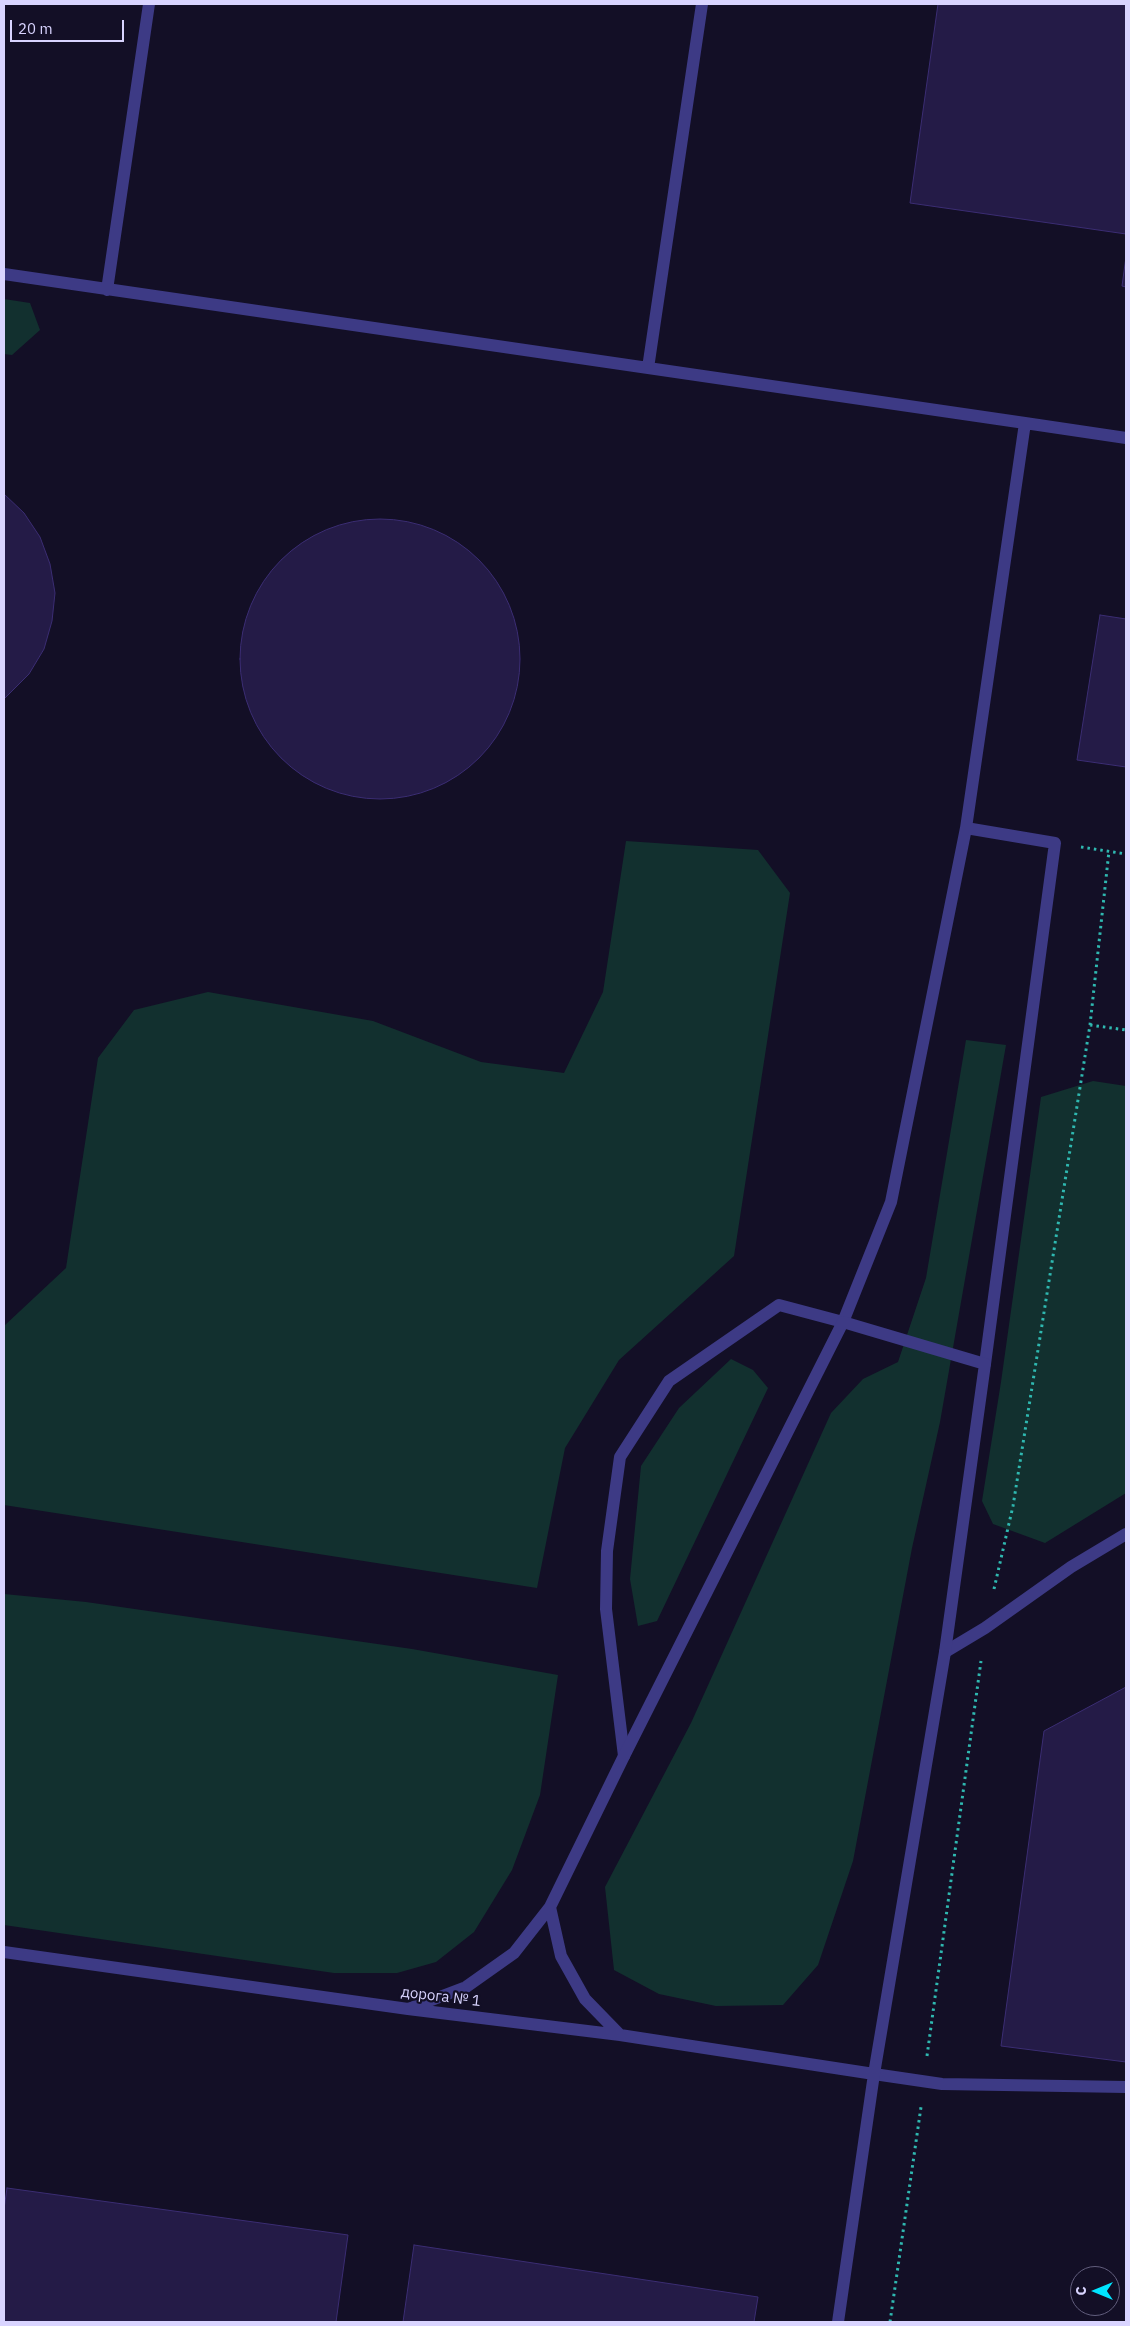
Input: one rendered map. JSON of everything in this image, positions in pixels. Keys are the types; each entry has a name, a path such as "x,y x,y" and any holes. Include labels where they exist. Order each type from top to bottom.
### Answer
{"street":[{"path":"107,290 149,4"},
{"path":"648,368 702,4"},
{"path":"4,274 1126,438"},
{"path":"408,2009 466,1987 514,1953 550,1907 843,1322 891,1202 966,828 1026,422"},
{"path":"838,2322 874,2074 945,1652 1055,843 966,828"},
{"path":"624,1756 606,1609 607,1551 620,1457 669,1381 778,1305 985,1364"},
{"path":"945,1652 986,1628 1070,1567 1126,1534"},
{"path":"550,1907 561,1956 585,1999 620,2035"},
{"name":"дорога № 1","path":"4,1952 408,2009 620,2035 942,2084 1126,2087"}],"path":[{"path":"1055,843 1126,854"},
{"path":"1090,1025 1126,1030"}],"green space":[{"path":"4,299 30,303 40,330 12,355 4,354"},
{"path":"626,841 758,850 790,893 734,1256 619,1360 565,1448 537,1588 4,1505 4,1326 66,1268 98,1058 134,1010 208,992 373,1021 481,1062 564,1073 603,992"},
{"path":"966,1040 1006,1045 940,1422 912,1548 853,1861 818,1965 783,2005 716,2006 659,1994 614,1970 605,1887 691,1723 831,1413 863,1379 898,1362 926,1278"},
{"path":"1093,1081 1126,1086 1126,1493 1045,1543 993,1524 982,1501 1001,1382 1041,1097"},
{"path":"731,1359 753,1370 768,1388 657,1621 638,1626 630,1579 641,1466 679,1408"},
{"path":"4,1594 86,1602 412,1649 558,1675 540,1795 512,1870 474,1932 436,1962 397,1973 334,1973 4,1925"}],"building":[{"path":"938,4 1126,4 1126,234 910,203"},
{"path":"1126,257 1126,287 1122,286"},
{"path":"4,494 24,513 40,537 50,564 55,593 52,621 44,649 29,674 4,699"},
{"path":"380,519 407,522 434,530 458,543 479,560 496,581 509,605 517,632 520,659 517,686 509,713 496,737 479,758 458,775 434,788 407,796 380,799 353,796 326,788 302,775 281,758 264,737 251,713 243,686 240,659 243,632 251,605 264,581 281,560 302,543 326,530 353,522"},
{"path":"1100,615 1126,619 1126,767 1077,760"},
{"path":"1126,1687 1126,2062 1001,2046 1044,1731"},
{"path":"7,2188 348,2235 336,2322 4,2322 4,2209"},
{"path":"414,2245 758,2297 754,2322 403,2322"}]}
